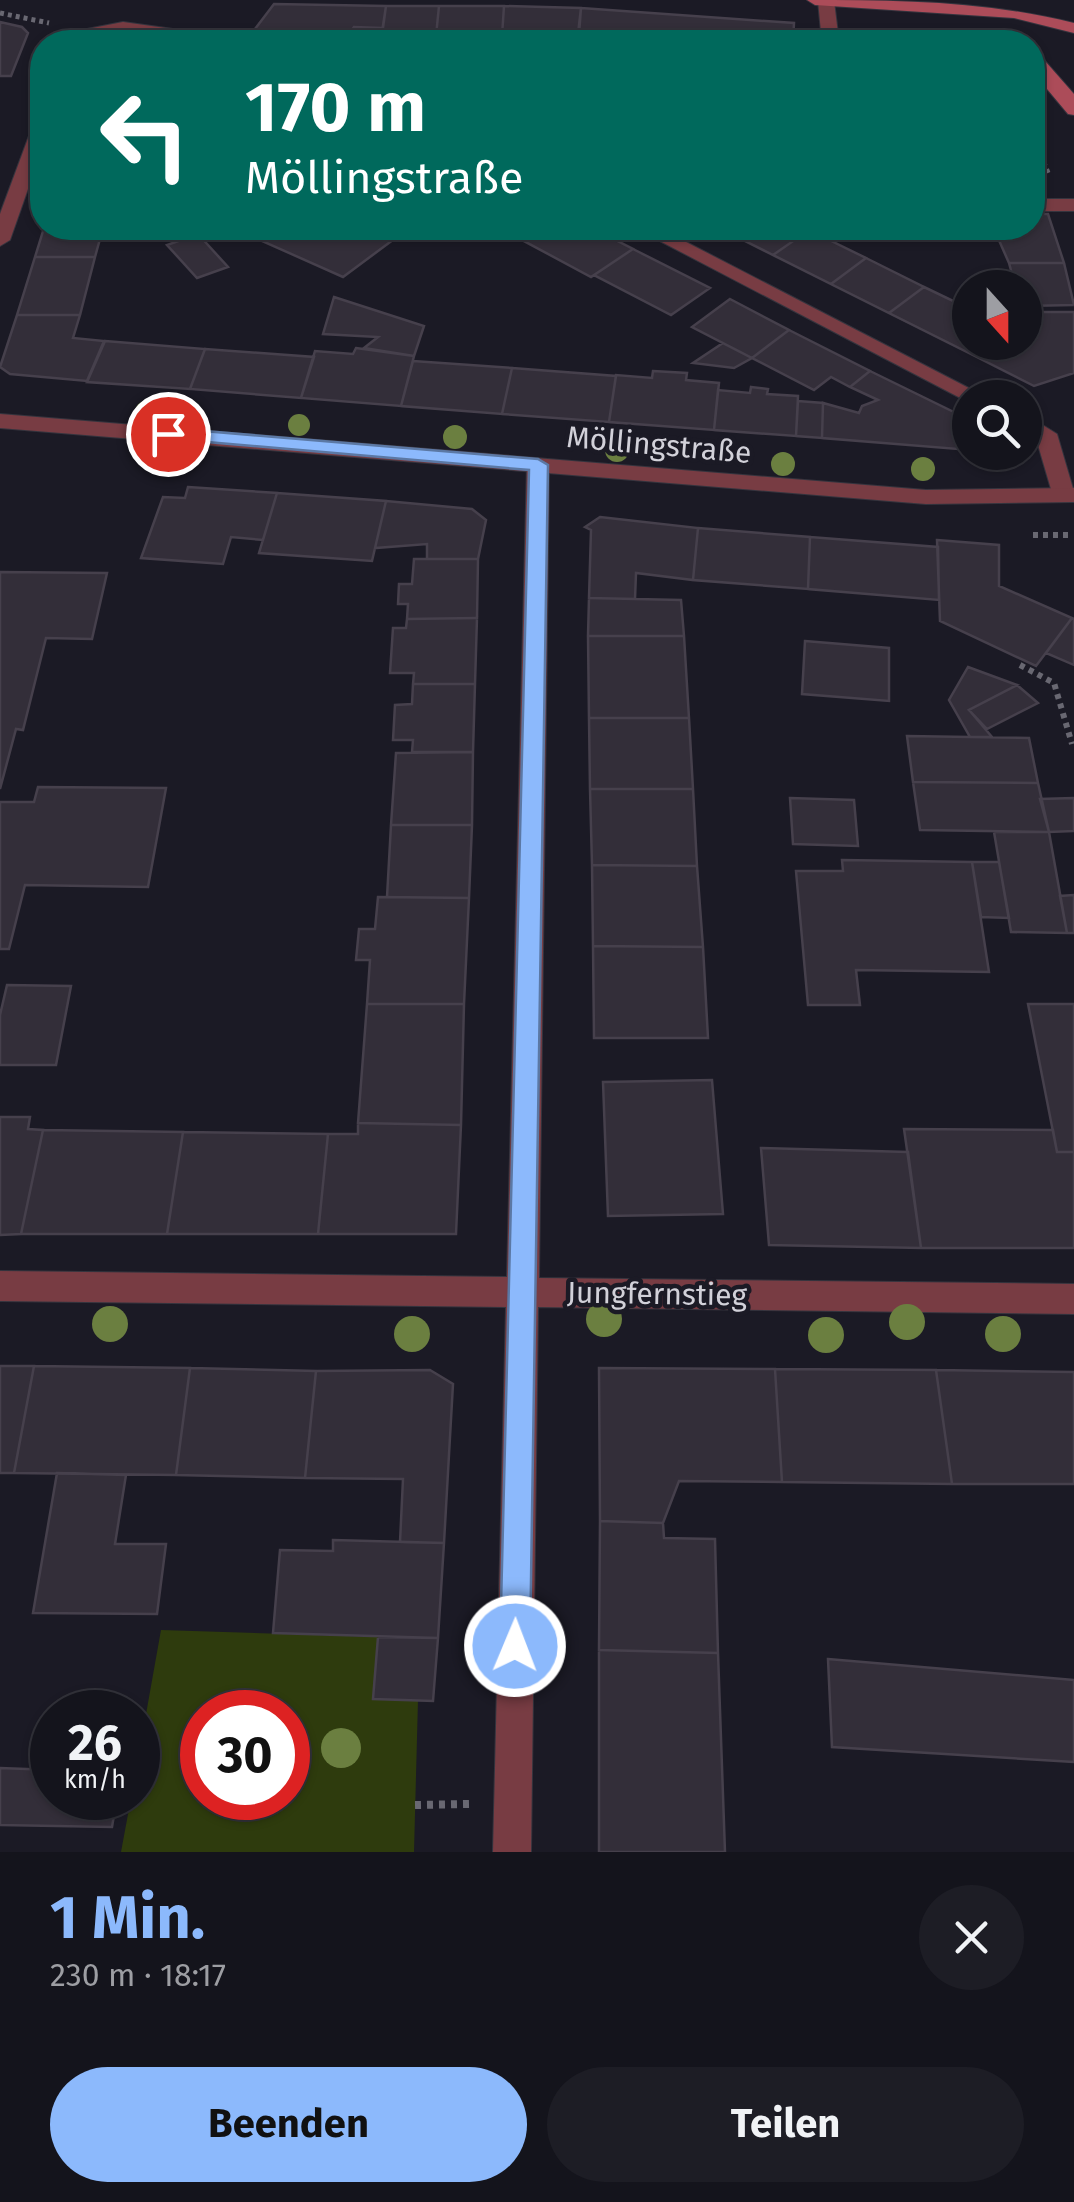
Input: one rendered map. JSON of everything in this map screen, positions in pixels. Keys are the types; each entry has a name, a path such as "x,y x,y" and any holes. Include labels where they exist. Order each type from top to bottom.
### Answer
{"main road":[{"path":"815,0 1069,7 1074,26"},
{"path":"1009,7 1074,26"},
{"path":"1009,7 1020,30"},
{"path":"1045,78 1073,100"}],"street":[{"path":"826,0 830,30"},
{"path":"100,30 143,30"},
{"path":"0,240 30,158"},
{"path":"1045,205 1074,205"},
{"path":"669,240 952,385"},
{"name":"Möllingstraße","path":"0,421 926,498 1069,496"},
{"path":"1042,432 1069,496"},
{"path":"512,1852 538,465"},
{"name":"Jungfernstieg","path":"0,1286 1074,1300"}],"path":[{"path":"1020,665 1054,683 1072,744"}],"green space":[{"path":"161,1630 378,1637 373,1699 418,1700 414,1852 121,1852 127,1820 160,1820 160,1690 150,1690"}],"building":[{"path":"274,4 386,6 383,28 255,29"},
{"path":"386,6 439,6 437,30 382,30"},
{"path":"439,6 504,6 502,30 437,30"},
{"path":"504,6 581,8 579,30 502,30"},
{"path":"581,8 794,23 794,30 578,30"},
{"path":"0,22 22,27 28,33 11,76 0,76"},
{"path":"1048,214 1064,263 1009,263 999,240 1045,240"},
{"path":"40,240 100,240 95,257 35,257"},
{"path":"181,240 203,240 228,267 197,278 167,245"},
{"path":"260,240 393,240 343,277"},
{"path":"522,240 615,240 633,249 591,277"},
{"path":"743,240 795,240 773,255"},
{"path":"795,240 829,240 866,258 831,284 773,255"},
{"path":"633,249 710,288 671,315 594,275"},
{"path":"35,257 95,257 80,315 17,315"},
{"path":"866,258 924,287 889,313 831,284"},
{"path":"1009,263 1064,263 1074,305 1042,306 1042,270 1011,270"},
{"path":"924,287 952,300 952,344 889,313"},
{"path":"334,297 424,326 414,356 364,348 378,337 323,334"},
{"path":"730,299 789,330 752,358 692,327"},
{"path":"1042,312 1074,312 1074,373 1042,383 1042,380 1022,380 983,360 1042,360"},
{"path":"17,315 80,315 73,338 104,341 87,381 10,374 0,367"},
{"path":"789,330 870,371 850,387 831,377 814,390 752,358"},
{"path":"105,341 205,349 190,389 87,382"},
{"path":"723,343 752,358 734,368 693,363"},
{"path":"356,348 414,356 401,406 301,398 315,351 353,354"},
{"path":"205,349 314,357 301,398 190,389"},
{"path":"413,361 512,368 502,414 401,406"},
{"path":"512,368 616,376 609,422 502,414"},
{"path":"653,371 687,373 686,380 719,383 714,430 609,422 616,375 652,378"},
{"path":"870,371 952,411 952,449 822,438 823,403 859,413 862,406 878,400 850,387"},
{"path":"751,387 768,389 767,394 798,396 796,436 714,430 718,390 750,393"},
{"path":"798,401 823,403 822,438 796,436"},
{"path":"188,487 277,493 263,540 231,537 223,564 141,558 163,497 185,498"},
{"path":"277,493 386,501 372,561 259,553"},
{"path":"386,501 472,509 486,520 478,559 427,559 427,544 375,548"},
{"path":"600,517 698,528 693,580 636,573 635,599 589,598 591,530 585,527"},
{"path":"698,528 810,537 808,589 693,580"},
{"path":"810,537 938,547 939,600 808,589"},
{"path":"937,540 999,545 999,586 1072,618 1036,666 940,621"},
{"path":"414,559 478,559 477,618 407,619 408,604 398,604 399,584 412,584"},
{"path":"0,572 107,573 92,639 46,638 23,730 16,729 0,789"},
{"path":"589,598 681,600 684,636 588,636"},
{"path":"477,618 475,684 413,684 414,673 390,673 393,628 406,628 407,619"},
{"path":"1074,619 1074,665 1046,653"},
{"path":"588,636 684,636 689,718 589,718"},
{"path":"805,641 889,648 889,701 802,694"},
{"path":"968,667 1017,685 969,710 992,737 970,737 949,700"},
{"path":"413,684 475,684 473,752 412,752 413,740 393,740 395,705 412,704"},
{"path":"1017,685 1038,703 987,729 969,710"},
{"path":"589,718 689,718 693,789 590,789"},
{"path":"907,736 1029,738 1038,783 913,782"},
{"path":"473,752 472,825 391,825 396,753"},
{"path":"913,782 1038,783 1049,832 920,830"},
{"path":"38,787 166,788 148,887 25,885 9,949 0,949 0,802 34,802"},
{"path":"590,789 693,789 697,866 592,865"},
{"path":"790,798 854,800 858,846 793,844"},
{"path":"1074,798 1074,831 1049,832 1040,799"},
{"path":"391,825 472,825 469,898 387,897"},
{"path":"994,832 1049,832 1067,933 1011,932"},
{"path":"842,860 972,862 989,972 856,970 860,1005 808,1005 796,871 843,871"},
{"path":"972,862 999,862 1009,918 981,917"},
{"path":"592,865 697,866 703,947 593,946"},
{"path":"1074,895 1074,933 1067,933 1060,896"},
{"path":"378,897 469,898 464,1004 367,1004 370,960 356,960 359,929 375,929"},
{"path":"593,946 703,947 708,1038 594,1038"},
{"path":"7,985 71,986 56,1065 0,1065 0,1015"},
{"path":"367,1004 464,1004 461,1125 358,1123"},
{"path":"1028,1004 1074,1004 1074,1152 1057,1152"},
{"path":"712,1080 723,1214 608,1216 603,1082"},
{"path":"0,1117 30,1117 28,1129 43,1130 21,1234 0,1235"},
{"path":"358,1123 461,1125 456,1234 318,1234 328,1134 358,1134"},
{"path":"904,1129 1053,1130 1057,1152 1074,1152 1074,1248 921,1248"},
{"path":"43,1130 183,1132 167,1234 21,1234"},
{"path":"183,1132 328,1134 318,1234 167,1234"},
{"path":"761,1148 908,1152 921,1248 769,1245"},
{"path":"0,1366 34,1366 14,1473 0,1473"},
{"path":"34,1366 190,1368 176,1475 14,1473"},
{"path":"190,1368 316,1371 305,1478 176,1475"},
{"path":"599,1368 775,1369 782,1482 679,1481 663,1523 600,1521"},
{"path":"775,1369 936,1370 952,1484 782,1482"},
{"path":"430,1370 453,1384 444,1543 400,1542 403,1479 305,1478 316,1371"},
{"path":"936,1370 1074,1372 1074,1484 952,1484"},
{"path":"57,1473 126,1475 115,1544 166,1544 157,1614 33,1613"},
{"path":"600,1521 663,1523 664,1538 715,1539 718,1653 599,1650"},
{"path":"333,1540 444,1543 438,1638 273,1633 280,1550 333,1551"},
{"path":"378,1637 438,1638 433,1701 373,1699"},
{"path":"599,1650 718,1653 725,1852 599,1852"},
{"path":"828,1659 1074,1680 1074,1762 832,1747"},
{"path":"0,1768 30,1769 30,1820 113,1820 112,1827 0,1825"}],"route":[{"path":"168,434 538,465 515,1646"}]}
